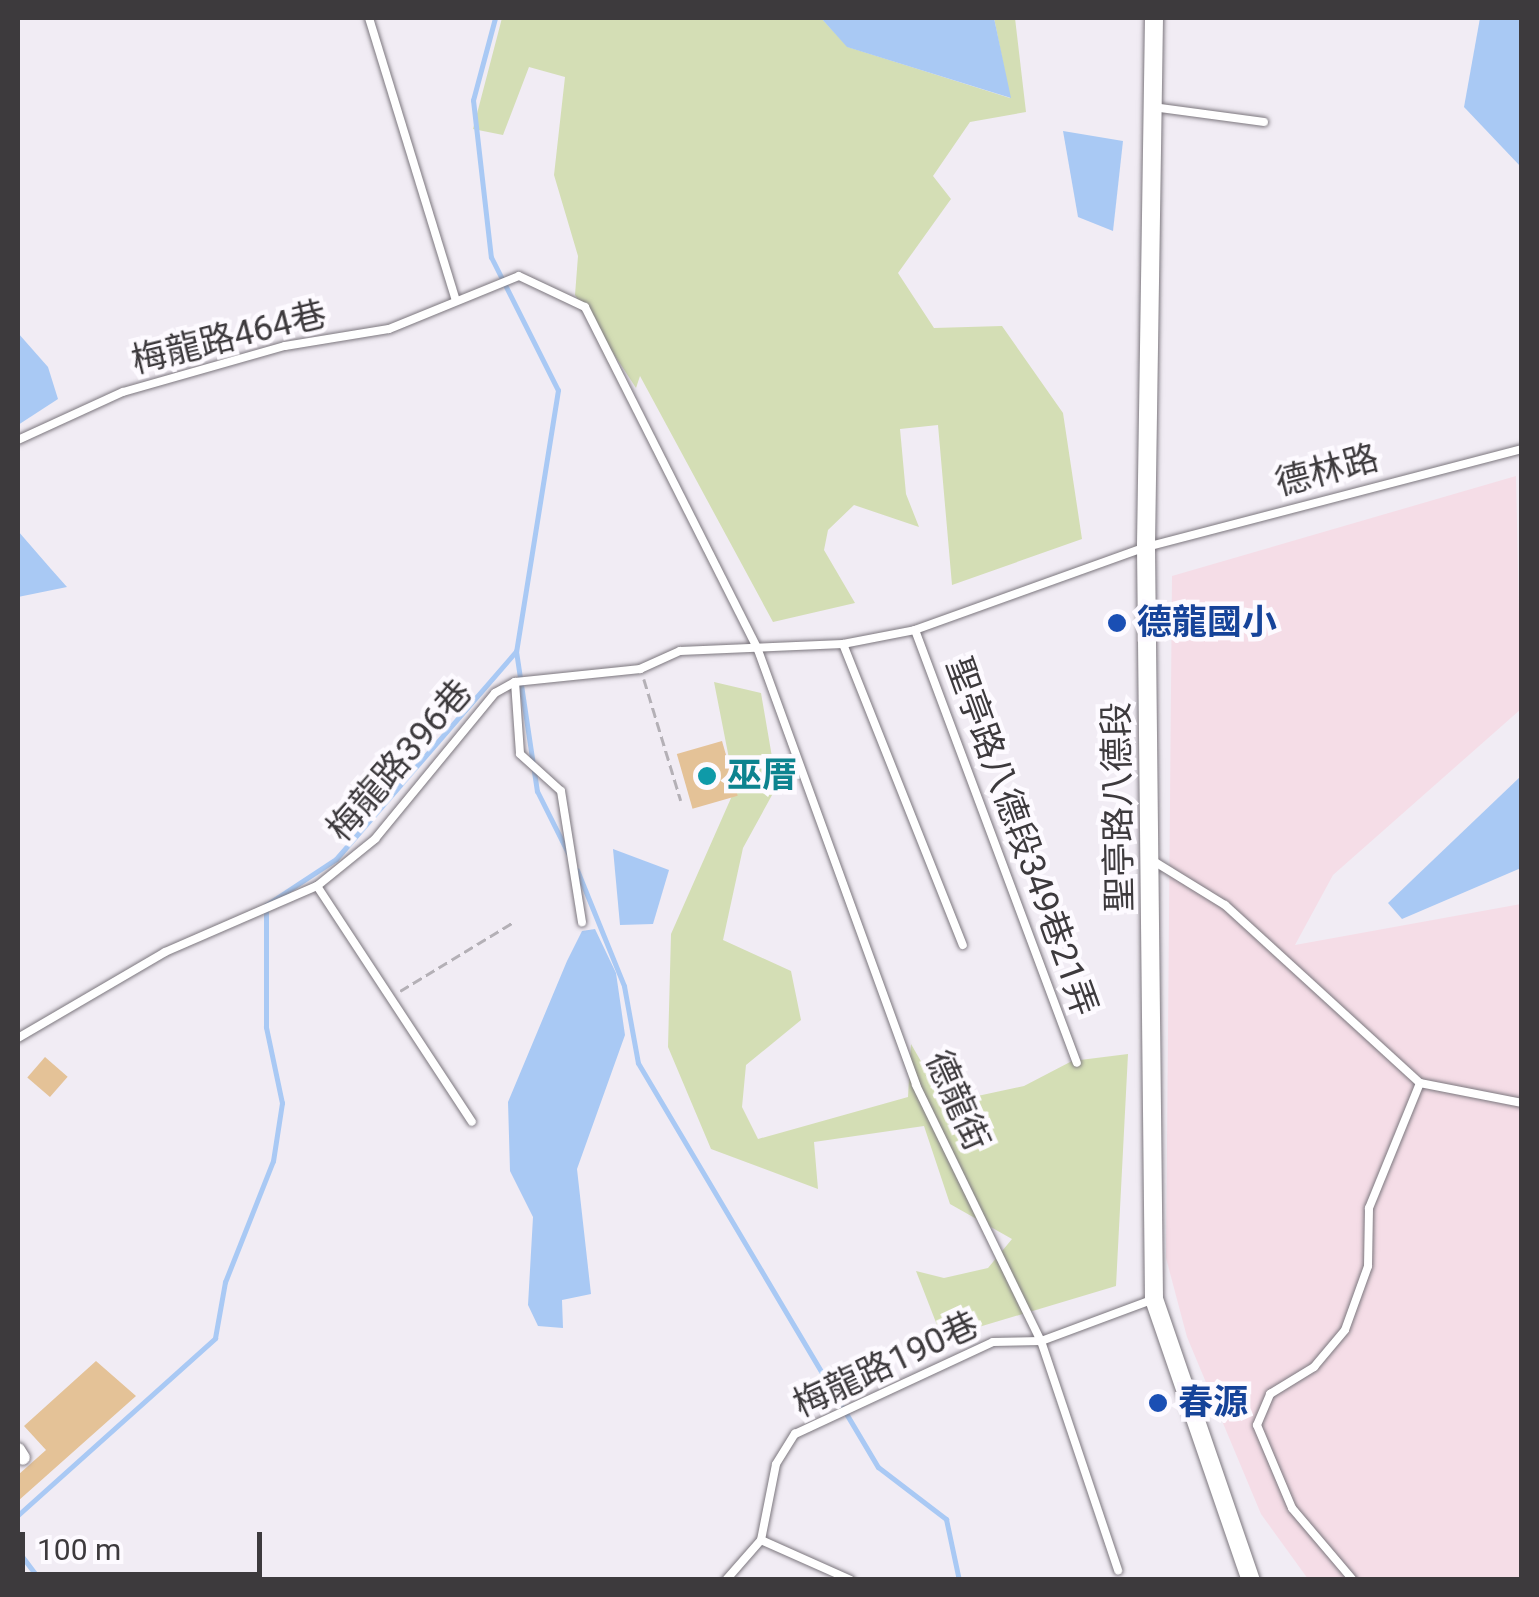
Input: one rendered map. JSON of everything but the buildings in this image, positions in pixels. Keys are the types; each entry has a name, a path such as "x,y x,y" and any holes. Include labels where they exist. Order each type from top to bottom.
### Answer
{"street":[{"name":"聖亭路八德段","path":"1154,18 1146,547 1155,862 1154,1298 1250,1580"}],"lane":[{"path":"369,18 456,298"},
{"path":"1153,106 1264,122"},
{"name":"梅龍路464巷","path":"18,440 123,392 285,346 389,329 456,298 519,276 585,306 758,650"},
{"name":"德林路","path":"915,630 1146,547 1522,449"},
{"name":"梅龍路396巷","path":"18,1038 165,952 277,908 317,886 374,838 495,693 515,682 640,668 680,651 843,644 915,630"},
{"name":"聖亭路八德段349巷21弄","path":"915,630 1077,1063"},
{"path":"843,644 963,945"},
{"name":"德龍街","path":"758,650 916,1085 1041,1341 1118,1570"},
{"name":"梅龍路396巷","path":"515,682 520,754 561,791 582,922"},
{"path":"1155,862 1226,905 1420,1083 1522,1104"},
{"path":"317,886 395,994 472,1122"},
{"path":"1353,1580 1292,1508 1257,1425 1270,1394 1314,1367 1345,1330 1368,1266 1369,1208 1420,1083"},
{"name":"梅龍路190巷","path":"726,1580 760,1540 776,1464 795,1434 993,1342 1041,1341 1154,1298"},
{"path":"760,1540 851,1580"}],"path":[{"path":"640,668 681,801"},
{"path":"395,994 512,923"}],"shaded area":[{"path":"1516,476 1521,709 1333,875 1295,945 1521,904 1521,1579 1308,1579 1261,1514 1187,1337 1166,1258 1172,576"}],"green space":[{"path":"502,18 821,18 848,47 1010,98 994,18 1015,18 1026,112 970,122 933,176 951,199 898,273 934,328 1002,326 1063,413 1082,539 952,585 938,425 900,429 906,494 919,527 854,505 828,530 824,550 855,603 773,622 640,376 636,388 575,295 578,256 554,175 565,77 529,67 503,135 473,129"},
{"path":"714,682 761,693 777,786 743,848 723,940 791,971 801,1020 746,1065 742,1107 758,1139 908,1097 911,1044 945,1103 1024,1086 1072,1061 1128,1054 1116,1286 942,1338 916,1271 944,1278 988,1268 1012,1239 950,1204 924,1126 814,1142 818,1189 711,1149 668,1047 671,934 735,789"}],"water":[{"path":"821,18 994,18 1011,98 847,47"},
{"path":"1480,18 1521,18 1521,167 1464,107"},
{"path":"1063,131 1123,141 1113,231 1078,217"},
{"path":"18,333 48,367 58,399 18,425"},
{"path":"18,531 51,569 67,587 18,597"},
{"path":"1521,776 1521,868 1402,919 1388,903"},
{"path":"613,849 669,870 653,924 620,925"},
{"path":"595,929 616,973 625,1035 577,1169 591,1294 562,1300 563,1328 538,1326 528,1305 533,1217 510,1171 508,1102 582,931"}],"waterway":[{"path":"495,18 473,100 491,257 558,390 516,651 537,791 569,855"},
{"path":"18,1515 215,1338 225,1282 273,1161 282,1103 266,1027 266,905 336,859 516,651"},
{"path":"577,870 624,986 638,1063 878,1467 946,1519 959,1580"},
{"path":"18,1551 40,1580"}],"place":[{"name":"德龍國小","path":"1117,623"},
{"name":"巫厝","path":"707,776"},
{"name":"春源","path":"1158,1403"}]}
